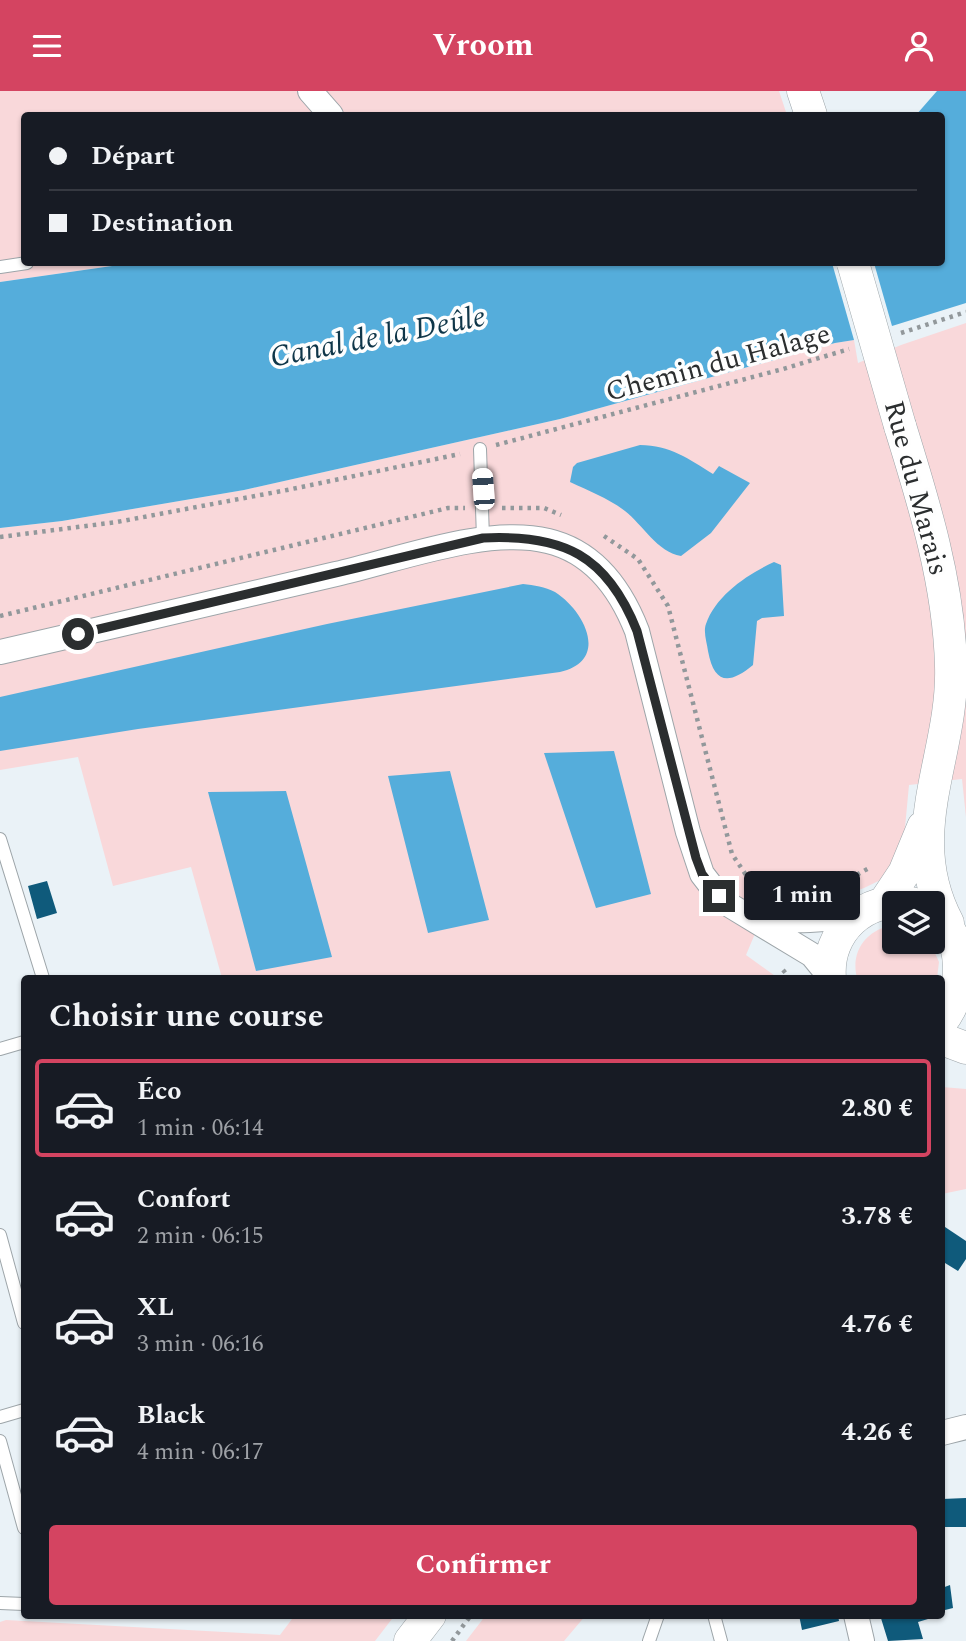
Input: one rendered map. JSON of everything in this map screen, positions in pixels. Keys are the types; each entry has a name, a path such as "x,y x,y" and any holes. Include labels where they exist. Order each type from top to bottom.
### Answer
{"street":[{"path":"310,91 328,112"},
{"path":"803,91 810,112"},
{"name":"Rue du Marais","path":"854,266 932,536 951,663 948,706 929,809 929,868 933,891"},
{"path":"0,652 483,538 533,538 567,547 603,572 629,610 637,631 702,874 719,896 812,955 828,975"},
{"path":"894,891 920,839 929,809"},
{"path":"747,915 823,921 882,906"},
{"path":"830,975 830,959 835,942 850,921 882,907"},
{"name":"Rue du Marais","path":"945,923 959,940 963,950 965,985"},
{"path":"945,1017 959,1000 965,985"},
{"path":"945,1040 966,1048"},
{"path":"945,1432 966,1427"},
{"path":"410,1641 427,1619"},
{"path":"857,1619 862,1641"}],"lane":[{"path":"0,267 21,264"},
{"path":"480,449 483,538"},
{"path":"0,839 42,975"},
{"path":"0,1049 21,1043"},
{"path":"0,1235 21,1312"},
{"path":"0,1417 21,1411"},
{"path":"0,1441 21,1517"},
{"path":"0,1603 21,1604"},
{"path":"649,1641 657,1619"},
{"path":"715,1619 721,1641"}],"path":[{"path":"889,337 966,312"},
{"name":"Chemin du Halage","path":"0,537 117,522 287,490 480,449 849,349"},
{"path":"0,616 448,509 484,508"},
{"path":"821,892 881,862"},
{"path":"786,889 812,894"},
{"path":"452,1641 468,1619"}],"shaded area":[{"path":"0,91 779,91 786,112 21,112 21,266 112,266 0,282"},
{"path":"966,323 966,817 962,779 909,785 901,870 864,888 811,908 764,897 746,955 774,975 221,975 191,867 113,886 78,757 0,770 0,528 62,521 244,490 560,419 835,343 854,340 858,363"},
{"path":"882,928 882,954 935,954 939,962 937,975 856,975 855,968 859,950"},
{"path":"945,1087 966,1089 966,1189 945,1193"},
{"path":"292,1619 392,1619 375,1641 0,1641 0,1622 6,1620 280,1635"},
{"path":"483,1619 583,1619 564,1641 466,1641"}],"water":[{"path":"937,91 966,91 966,303 892,326 875,266 945,266 945,112 919,112"},
{"name":"Canal de la Deûle","path":"112,266 833,266 854,340 560,419 244,490 62,521 0,528 0,282"},
{"path":"640,445 670,450 713,474 719,466 750,483 711,533 681,556 657,544 619,506 570,482 573,467 577,463"},
{"path":"774,562 781,565 784,616 757,621 753,665 737,676 724,678 714,670 711,662 705,634 706,624 725,595"},
{"path":"523,584 555,592 566,600 583,623 588,635 588,647 585,658 575,666 560,672 138,729 0,751 0,697 327,624"},
{"path":"614,751 651,894 596,908 544,753"},
{"path":"450,771 489,920 428,933 388,776"},
{"path":"286,791 332,957 256,971 208,792"}],"building":[{"path":"47,881 57,913 37,919 28,886"},
{"path":"945,1227 966,1241 966,1259 958,1271 945,1263"},
{"path":"966,1498 966,1527 945,1527 945,1499"},
{"path":"950,1585 953,1608 945,1610 945,1587"},
{"path":"800,1619 839,1619 839,1621 802,1630"},
{"path":"881,1619 928,1619 918,1622 923,1639 888,1641"}],"route":[{"path":"78,634 483,538 533,538 567,547 603,572 629,610 637,631 696,858 702,874 719,896"}]}
